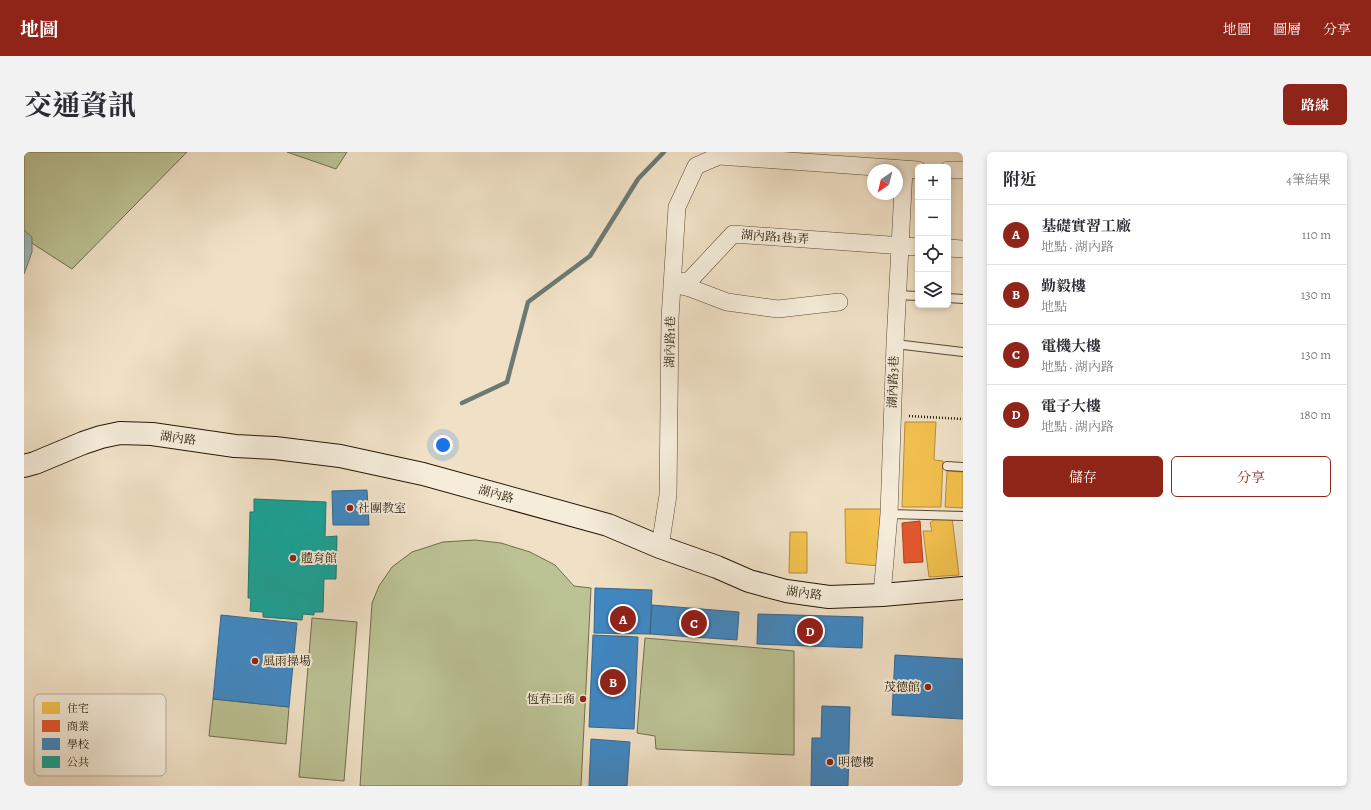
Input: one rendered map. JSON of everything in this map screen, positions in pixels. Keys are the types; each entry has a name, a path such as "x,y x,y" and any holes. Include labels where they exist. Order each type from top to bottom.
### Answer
{"street":[{"name":"湖內路1巷","path":"660,547 668,495 670,318 677,207 696,166 719,156 911,170"},
{"name":"湖內路3巷","path":"882,595 889,514 900,246 911,170"},
{"path":"951,170 963,170"},
{"name":"湖內路1巷1弄","path":"673,284 690,280 733,234 900,246"},
{"path":"900,246 915,247"},
{"path":"951,248 963,249"},
{"path":"673,284 690,288 727,302 778,309 839,302"},
{"name":"湖內路","path":"24,466 35,463 83,443 120,433 152,434 235,446 275,448 319,453 340,456 423,474 608,526 660,547 717,567 749,581 786,591 829,597 882,595 963,588"}],"lane":[{"path":"897,295 915,296"},
{"path":"951,298 963,299"},
{"path":"895,344 963,352"},
{"path":"946,466 963,467"},
{"path":"889,514 963,516"}],"path":[{"path":"892,414 963,419"}],"green space":[{"path":"24,152 187,152 72,269 24,238"},
{"path":"287,152 347,152 336,169"},
{"path":"475,540 501,543 530,552 555,565 574,586 591,588 581,786 360,786 372,603 379,586 392,567 412,552 443,542"},
{"path":"312,618 357,622 344,781 299,777"},
{"path":"645,638 794,651 794,755 656,749 655,736 637,733"},
{"path":"213,699 289,707 286,744 209,736"}],"water":[{"path":"24,230 32,237 32,252 24,274"}],"building: 住宅":[{"path":"905,422 936,422 934,460 943,461 941,507 902,507"},
{"path":"947,471 963,472 963,508 945,507"},
{"path":"845,509 883,509 880,566 846,563"},
{"path":"952,517 959,575 929,577 923,531 932,531 930,523 935,519"},
{"path":"790,532 807,532 807,573 789,573"}],"building: 商業":[{"path":"920,521 923,562 904,563 902,523"}],"building: 學校":[{"name":"社團教室","path":"367,490 369,525 333,525 332,491"},
{"path":"595,588 652,590 650,634 594,633"},
{"path":"652,605 739,612 737,640 650,634"},
{"path":"758,614 863,617 862,648 757,644"},
{"name":"風雨操場","path":"221,615 297,623 289,707 213,699"},
{"path":"593,635 638,637 634,729 589,727"},
{"name":"茂德館","path":"895,655 963,659 963,719 892,715"},
{"name":"明德樓","path":"822,706 850,707 848,786 811,786 812,738 821,738"},
{"path":"591,739 630,742 627,786 589,786"}],"building: 公共":[{"name":"體育館","path":"254,499 326,502 325,537 337,536 336,579 324,579 323,612 314,612 314,615 303,614 302,620 263,617 263,612 250,611 251,598 248,598 250,512 254,512"}],"waterway":[{"path":"462,403 507,382 528,302 590,256 638,179 664,152"}],"place":[{"name":"社團教室","path":"350,508"},
{"name":"體育館","path":"293,558"},
{"name":"基礎實習工廠","path":"623,619"},
{"name":"電機大樓","path":"694,623"},
{"name":"電子大樓","path":"810,631"},
{"name":"風雨操場","path":"255,661"},
{"name":"勤毅樓","path":"613,682"},
{"name":"茂德館","path":"928,687"},
{"name":"恆春工商","path":"583,699"},
{"name":"明德樓","path":"830,762"}]}
